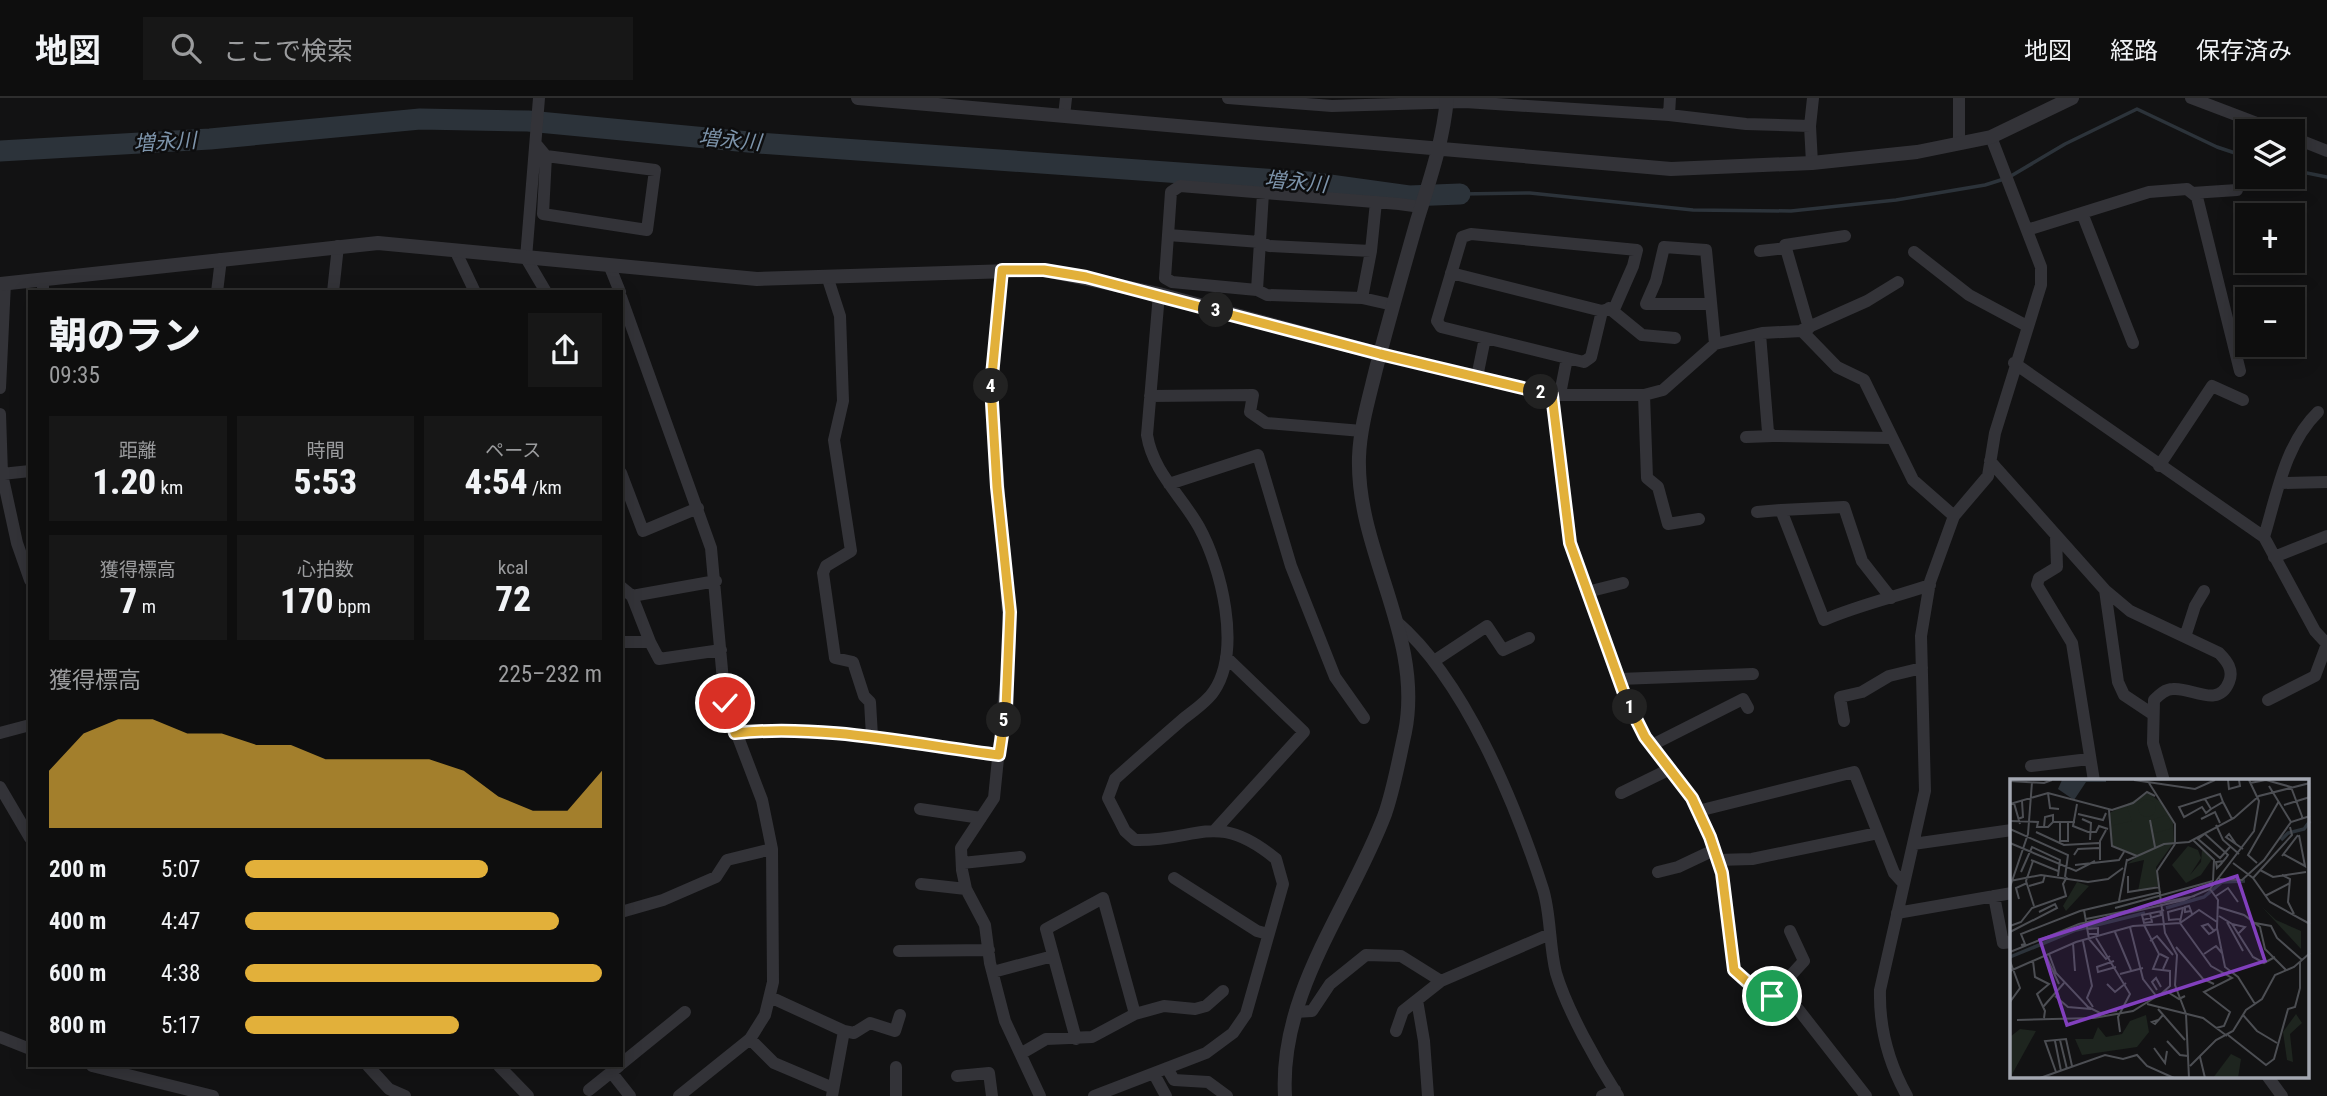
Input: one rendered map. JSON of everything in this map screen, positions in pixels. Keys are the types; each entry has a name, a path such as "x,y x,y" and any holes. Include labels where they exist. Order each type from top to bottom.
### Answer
{"street":[{"path":"539,98 526,258 545,290"},
{"path":"858,98 1671,169 1812,163 1917,152 1991,137 2057,102 2072,98"},
{"path":"1064,116 1066,98"},
{"path":"1228,98 1333,102 1561,103 1746,124 1810,127"},
{"path":"1669,116 1670,98"},
{"path":"1812,163 1810,127 1813,98"},
{"path":"1959,98 1959,144"},
{"path":"2191,98 2246,119"},
{"path":"1285,1096 1288,1043 1295,1012 1321,948 1385,814 1406,728 1406,662 1374,552 1361,496 1359,457 1362,431 1393,305 1441,148 1447,101"},
{"path":"1907,1096 1892,1069 1880,1020 1880,990 1925,791 1921,636 1930,585 1954,516 1988,476 1995,433 2014,363 2041,285 2041,267 1991,137"},
{"path":"536,141 546,156 543,214 647,230 655,170 546,156"},
{"path":"2305,142 2327,151"},
{"path":"1393,305 1362,298 1267,295 1257,290 1172,282 1165,278 1171,192 1180,186 1422,207"},
{"path":"2027,230 2149,192 2187,189 2197,197 2241,371"},
{"path":"2192,193 2237,190"},
{"path":"1257,290 1264,193"},
{"path":"1362,298 1371,251 1376,202"},
{"path":"2082,213 2133,343"},
{"path":"1471,234 1637,250 1615,307 1606,309 1591,357 1584,362 1441,327 1437,321 1462,237 1471,234"},
{"path":"1168,235 1260,242 1269,246 1371,251"},
{"path":"1845,236 1785,244 1805,329 1837,367 1864,380 1890,438 1913,480 1954,516"},
{"path":"0,388 2,284 43,286 221,259 378,243 757,279 1002,270 1075,275 1380,354 1556,394 1644,395 1663,390 1715,344 1760,334 1805,329 1867,301 1898,282"},
{"path":"333,290 338,246"},
{"path":"1711,304 1646,304 1656,281 1664,247 1706,250 1715,344"},
{"path":"1760,251 1786,248"},
{"path":"454,250 474,290"},
{"path":"1914,252 1969,295 2027,326"},
{"path":"217,290 221,259"},
{"path":"610,267 618,290"},
{"path":"1002,270 991,386 1010,626 995,798 961,848 966,889 985,925 1005,1021 1041,1096"},
{"path":"1451,273 1606,309 1642,335 1675,338"},
{"path":"827,276 840,316 843,401 834,440 851,551 826,566 823,573 835,658 853,662 864,696 870,702 872,736"},
{"path":"1094,1096 1206,1053 1233,1033 1246,1014 1283,884 1276,859 1242,836 1215,830 1200,830 1135,840 1125,831 1108,798 1115,779 1213,693 1222,677 1226,657 1223,596 1218,572 1198,525 1155,465 1149,448 1150,396 1159,295"},
{"path":"623,303 712,548 725,703 762,800 772,849 773,982 765,1015 750,1039 679,1096"},
{"path":"1760,334 1768,432 1773,436"},
{"path":"1477,377 1485,338"},
{"path":"1567,358 1556,394 1570,543 1626,699 1652,745 1698,811 1716,855 1734,970 1753,987 1798,1009 1866,1096"},
{"path":"2014,363 2264,537 2315,631 2327,644 2315,676 2268,700"},
{"path":"2159,466 2212,386 2243,400"},
{"path":"1150,396 1253,395 1251,412 1266,423 1362,431"},
{"path":"1644,395 1647,478 1658,488 1668,524 1699,519"},
{"path":"2264,537 2293,445 2304,426 2318,412"},
{"path":"0,414 2,480 28,574"},
{"path":"1746,437 1890,438"},
{"path":"1169,484 1258,455 1291,566 1335,677 1364,718"},
{"path":"1990,461 2105,590 2130,611 2219,653 2229,663 2231,678 2225,690 2216,695 2201,696 2174,688 2162,692 2154,701 2151,713 2153,743 2163,779"},
{"path":"2,480 28,472"},
{"path":"623,478 643,531 698,508"},
{"path":"2281,484 2327,482"},
{"path":"1757,512 1844,507 1862,561 1891,598"},
{"path":"1781,510 1824,621 1847,610 1930,585"},
{"path":"2274,557 2327,536"},
{"path":"2056,537 2057,566 2039,578 2037,585 2072,643 2094,779"},
{"path":"632,596 716,581"},
{"path":"1587,592 1623,583"},
{"path":"623,589 632,596 659,659 721,650"},
{"path":"2105,590 2118,682 2124,695 2151,713"},
{"path":"2185,637 2195,606 2204,591"},
{"path":"1396,621 1422,643 1475,722 1544,891 1557,973 1587,1040 1617,1093 1602,1096"},
{"path":"1434,661 1488,626 1503,650 1529,638"},
{"path":"623,642 650,642"},
{"path":"1215,830 1304,732 1226,657"},
{"path":"1844,721 1840,697 1862,692 1889,676 1922,668"},
{"path":"1619,679 1754,674"},
{"path":"1652,745 1743,699"},
{"path":"0,733 28,726"},
{"path":"735,733 759,730 872,736 999,755"},
{"path":"2031,766 2089,759"},
{"path":"1621,793 1670,769"},
{"path":"1698,811 1854,772 1894,873 1904,884"},
{"path":"0,786 27,823"},
{"path":"920,809 981,818"},
{"path":"1913,844 2010,830"},
{"path":"1658,872 1716,855 1752,859 1878,833"},
{"path":"623,911 663,900 716,877 727,860 772,849"},
{"path":"962,863 1020,858"},
{"path":"1174,878 1258,931 1268,934"},
{"path":"921,884 966,889"},
{"path":"1897,914 2010,893"},
{"path":"1994,896 2003,943 2010,942"},
{"path":"1076,1040 1046,929 1102,898 1135,1014"},
{"path":"1772,996 1804,961 1790,931"},
{"path":"1396,1031 1403,1012 1441,981 1550,934"},
{"path":"899,951 989,950"},
{"path":"1295,1012 1312,1011 1330,984 1366,955 1401,956 1441,981"},
{"path":"993,972 1053,956"},
{"path":"1021,1053 1046,1040 1091,1037 1135,1014 1164,1006 1195,1009 1206,1006 1223,991"},
{"path":"770,998 844,1031 855,1033 870,1023 895,1031 900,1015"},
{"path":"1417,1000 1424,1041 1428,1096"},
{"path":"623,1062 685,1012"},
{"path":"750,1039 774,1063 832,1092 844,1031"},
{"path":"0,1037 28,1048"},
{"path":"96,1067 213,1096"},
{"path":"369,1067 389,1089 405,1096"},
{"path":"500,1067 528,1096"},
{"path":"589,1090 617,1067 630,1096"},
{"path":"896,1067 896,1096"},
{"path":"1167,1069 1174,1080 1208,1082 1227,1096"},
{"path":"957,1076 989,1073 992,1096"},
{"path":"1154,1074 1166,1096"},
{"path":"2269,1079 2282,1096"}],"waterway":[{"path":"2011,176 2065,144 2137,109 2235,153"},
{"name":"増永川","path":"0,151 210,139 420,119 528,121 759,143 1308,182 1409,196 1460,194"},
{"path":"2305,173 2327,177"},
{"path":"1460,194 1530,193 1693,210 1791,211 1896,200 1985,185 2004,179"}],"route":[{"path":"725,703 735,733 759,730 872,736 999,755 1006,708 1010,612 997,487 991,386 1002,270 1044,270 1086,277 1380,354 1552,395 1570,543 1626,699 1645,737 1692,798 1710,837 1722,873 1734,970 1753,987 1772,996"}]}
